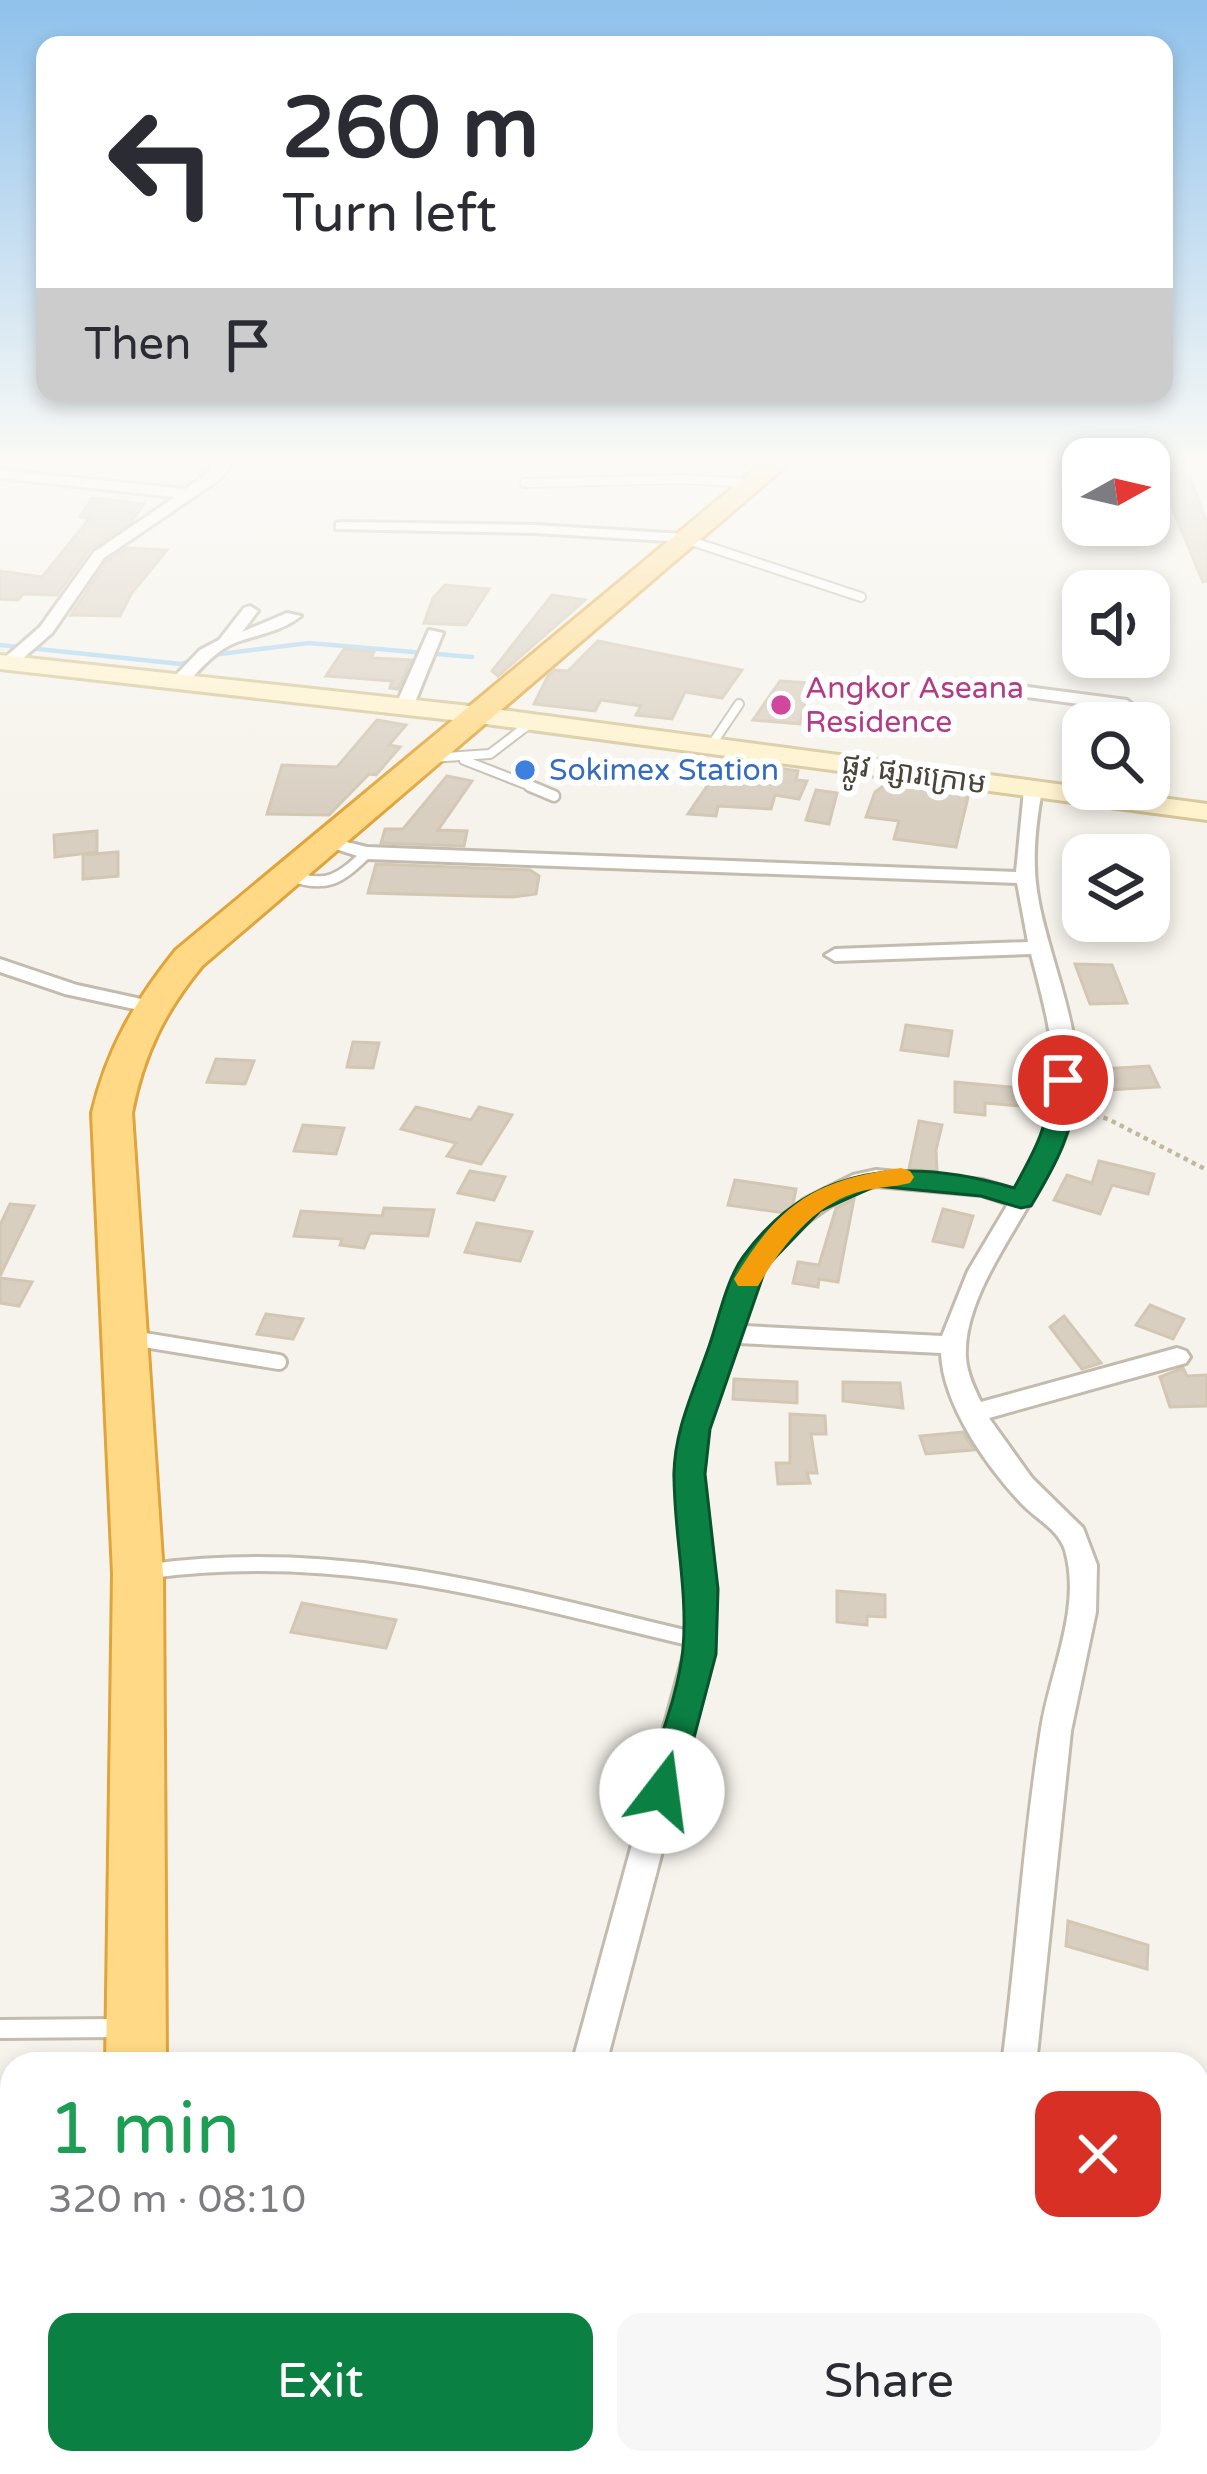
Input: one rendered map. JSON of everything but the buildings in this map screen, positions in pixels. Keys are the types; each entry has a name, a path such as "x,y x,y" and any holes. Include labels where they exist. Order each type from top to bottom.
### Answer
{"highway":[{"path":"136,2046 138,1574 112,1113 122,1060 148,1006 189,958 326,843 445,758 479,715 635,580"}],"main road":[{"name":"ផ្លូវ ផ្សារក្រោម","path":"9,659 192,667 404,707 1062,792"},
{"name":"ផ្លូវ ផ្សារក្រោម","path":"1170,805 1207,812"}],"street":[{"path":"9,659 34,641 80,580"},
{"path":"192,667 230,638 250,611"},
{"path":"230,638 252,635 293,616"},
{"path":"404,707 435,633"},
{"path":"973,685 1105,702"},
{"path":"1020,2052 1057,1723 1075,1654 1081,1573 1077,1544 1065,1524 1030,1496 974,1413 953,1365 952,1345 973,1287 1037,1176 1064,1107 1043,947 1026,878 1026,830 1033,790"},
{"path":"326,843 368,853 1026,878"},
{"path":"835,955 1043,947"},
{"path":"0,965 71,990 148,1006"},
{"path":"592,2052 700,1641 702,1589 689,1474 694,1429 754,1263 770,1241 811,1205 853,1183 894,1176 983,1188 1021,1200"},
{"path":"729,1334 952,1345"},
{"path":"974,1413 1177,1357"}],"lane":[{"path":"811,580 861,597"},
{"path":"710,747 739,704"},
{"path":"445,758 502,748 532,722"},
{"path":"445,758 554,796"},
{"path":"287,875 318,887 333,886 368,853"},
{"path":"128,1338 279,1362"},
{"path":"138,1574 206,1560 326,1562 700,1641"},
{"path":"0,2029 136,2046"}],"path":[{"path":"1064,1107 1108,1119 1207,1170"}],"waterway":[{"path":"212,655 309,643 472,657"},
{"path":"0,645 181,664 198,659"}],"slow traffic":[{"path":"748,1279 770,1241 811,1205 853,1183 901,1177"}],"place":[{"name":"Angkor Aseana Residence","path":"781,705"},
{"name":"Sokimex Station","path":"525,770"}],"route":[{"path":"662,1791 699,1654 702,1589 689,1474 694,1429 754,1263 770,1241 811,1205 853,1183 894,1176 983,1188 1021,1200 1055,1135 1064,1107 1063,1080"}]}
